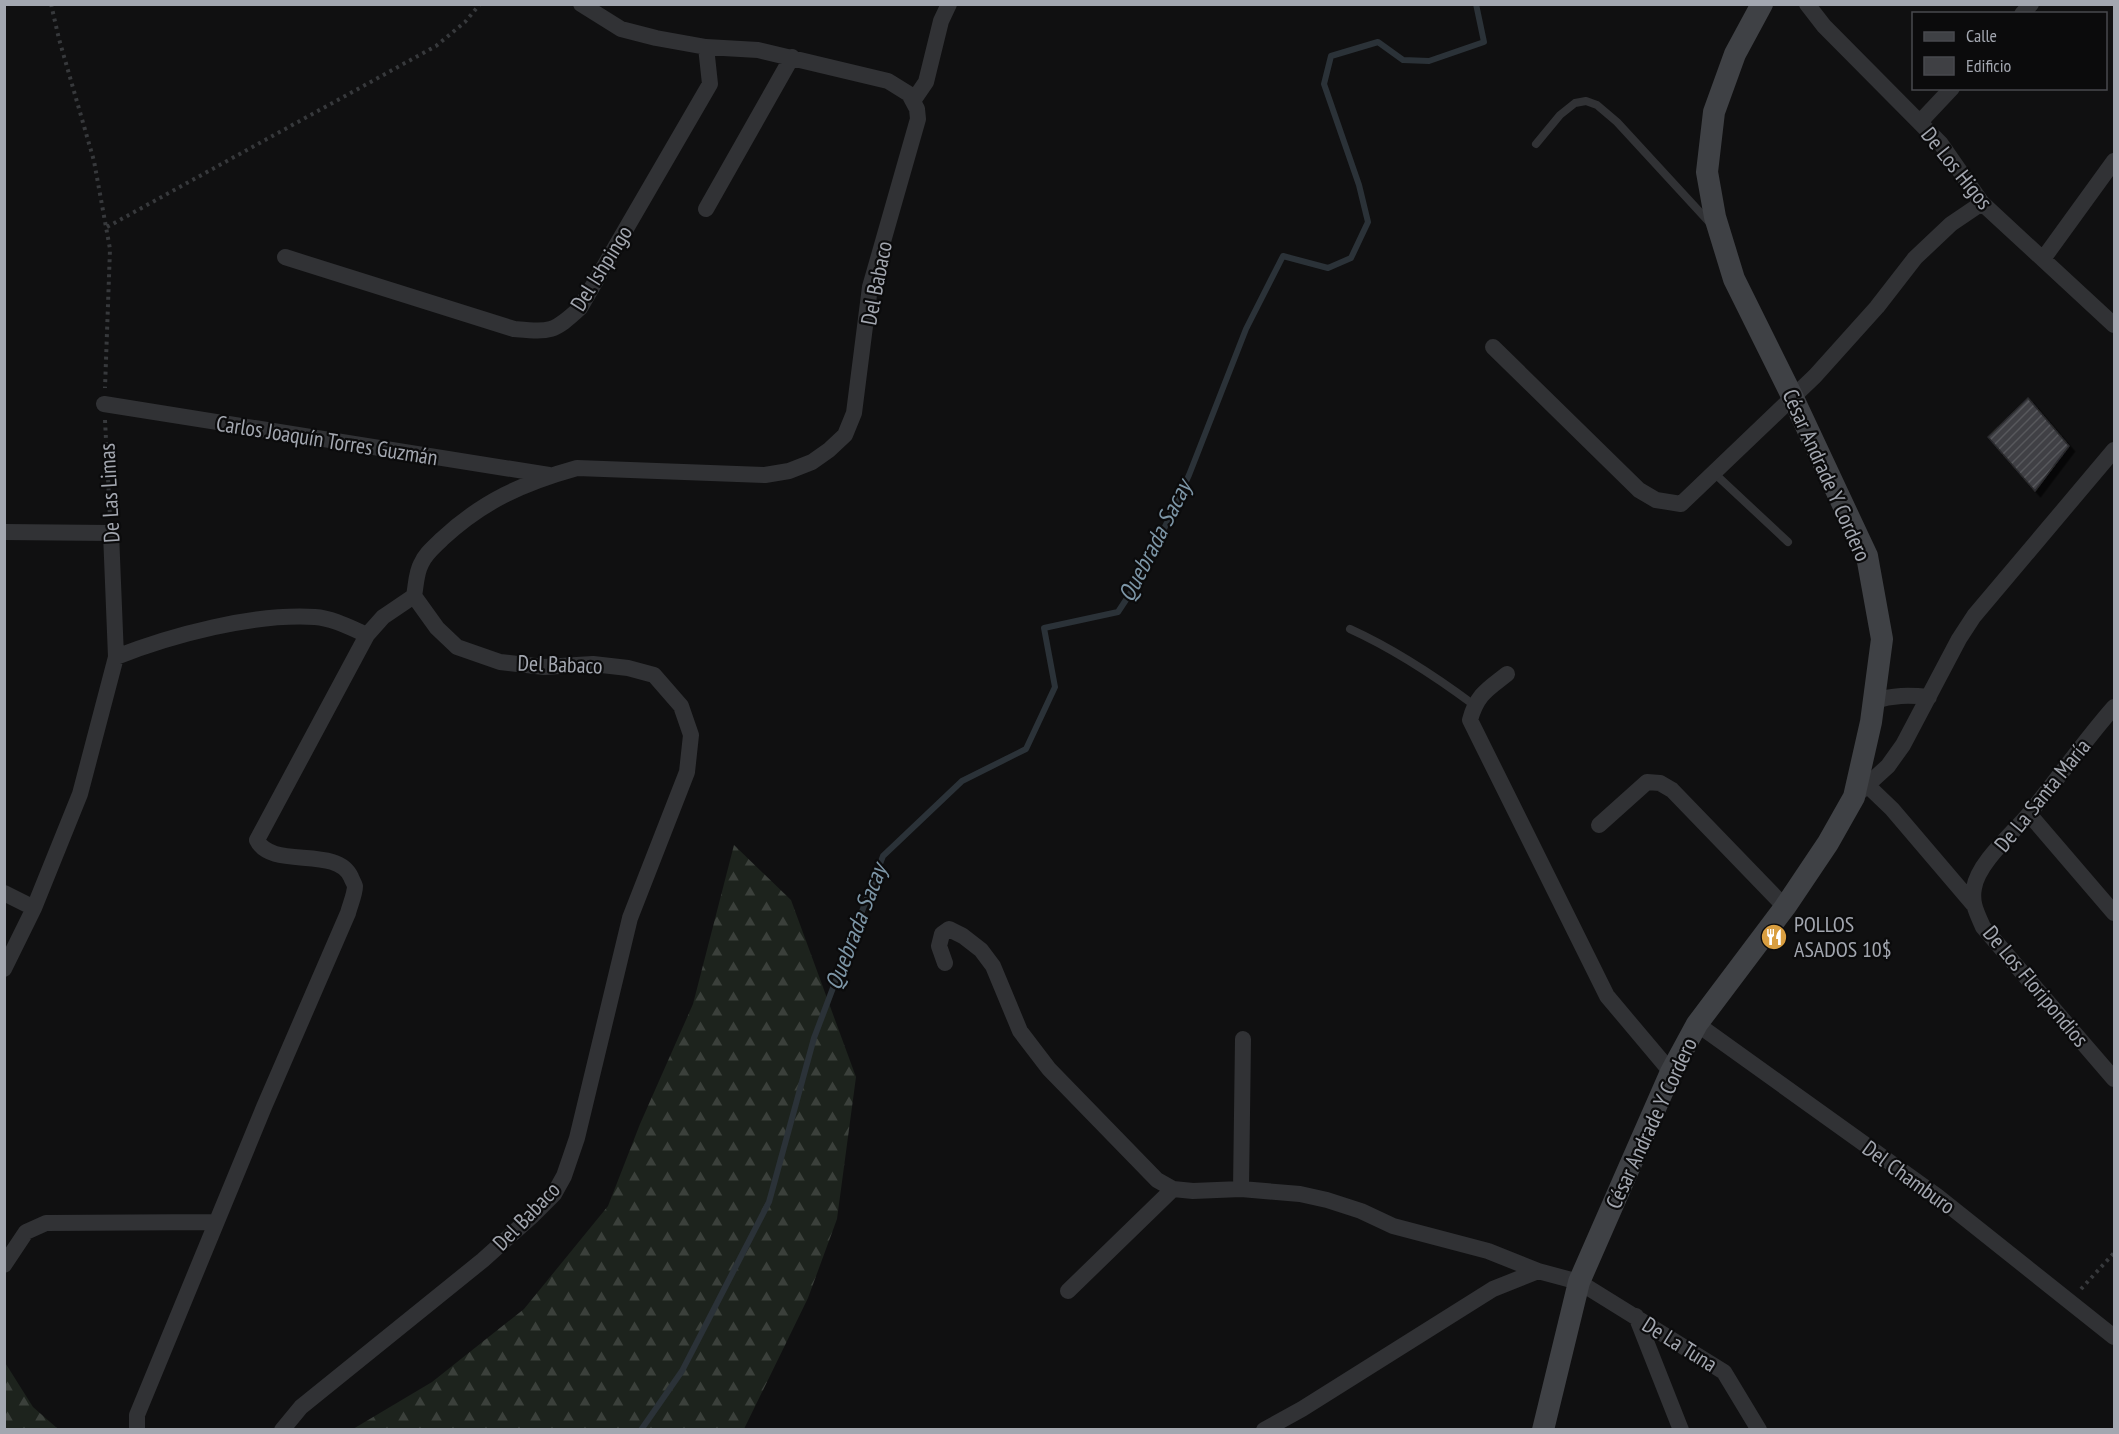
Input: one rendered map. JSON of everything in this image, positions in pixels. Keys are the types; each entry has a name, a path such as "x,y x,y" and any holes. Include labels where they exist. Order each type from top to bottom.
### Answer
{"street":[{"path":"581,4 621,28 706,47 758,50 888,81 903,89 913,101 926,82 941,21 949,4"},
{"name":"César Andrade Y Cordero","path":"1543,1430 1579,1282 1671,1072 1697,1024 1785,907 1861,791 1882,639 1867,556 1734,279 1720,234 1707,172 1714,112 1735,54 1762,4"},
{"name":"De Los Higos","path":"1807,4 1824,26 1941,144 1982,202 2115,325"},
{"name":"Del Ishpingo","path":"285,257 514,329 546,331 561,326 580,308 710,84 706,47"},
{"path":"705,209 792,57"},
{"path":"1920,122 1950,90"},
{"name":"Del Babaco","path":"282,1430 301,1407 483,1260 554,1194 564,1176 577,1138 630,918 687,772 691,735 681,706 654,675 628,668 593,664 544,667 500,662 457,647 437,628 414,596 420,566 427,554 460,523 503,494 550,476 577,468 765,475 789,471 812,462 845,435 854,413 866,335 870,287 918,119 913,101"},
{"path":"2043,259 2115,161"},
{"path":"1493,347 1639,490 1656,500 1681,504 1712,471 1815,376 1877,307 1916,258 1951,224 1982,202"},
{"name":"Carlos Joaquín Torres Guzmán","path":"104,404 550,476"},
{"path":"1973,904 1892,809 1861,791 1888,766 1903,745 1959,639 1974,616 2115,450"},
{"path":"4,532 111,533"},
{"name":"De Las Limas","path":"4,969 34,908 81,794 116,657 111,533"},
{"path":"136,1430 137,1415 216,1222 348,913 355,886 349,873 336,861 294,857 266,850 257,840 367,634 383,617 414,596"},
{"path":"116,657 151,643 264,619 316,616 367,634"},
{"path":"1507,674 1482,694 1474,705 1470,720 1607,996 1671,1072"},
{"path":"1874,701 1906,694 1929,697"},
{"name":"De La Santa María","path":"1974,886 1982,868 2029,814 2097,726 2115,707"},
{"path":"1599,825 1647,782 1660,783 1672,790 1785,907"},
{"path":"2029,814 2115,913"},
{"name":"De Los Floripondios","path":"1974,886 1973,904 1983,927 2115,1079"},
{"path":"4,893 34,908"},
{"path":"945,963 939,946 942,934 949,929 963,936 981,950 993,966 1020,1031 1050,1069 1157,1180 1173,1189 1068,1291"},
{"name":"Del Chamburo","path":"1697,1024 1937,1196 2115,1337"},
{"path":"1241,1189 1243,1039"},
{"name":"De La Tuna","path":"1173,1189 1193,1191 1241,1189 1300,1194 1327,1200 1361,1211 1393,1226 1488,1251 1538,1271 1579,1282 1724,1372 1759,1430"},
{"path":"4,1265 26,1232 46,1223 216,1222"},
{"path":"1264,1430 1302,1409 1493,1289 1538,1271"},
{"path":"1636,1316 1681,1430"}],"lane":[{"path":"1536,144 1560,115 1575,103 1586,101 1598,105 1617,122 1720,234"},
{"path":"1712,471 1788,542"},
{"path":"1350,629 1383,644 1474,705"}],"path":[{"name":"De Las Limas","path":"51,4 94,161 111,249 104,404 111,533"},
{"path":"107,227 436,46 465,22 480,4"},
{"path":"2071,1301 2115,1253"}],"green space":[{"path":"734,845 791,900 856,1077 837,1219 808,1298 744,1429 353,1429 432,1382 524,1309 608,1206 640,1124 693,1004"},
{"path":"4,1361 33,1407 58,1429 5,1429"}],"building":[{"path":"2028,398 2069,446 2035,491 1988,437"}],"waterway":[{"name":"Quebrada Sacay","path":"641,1430 682,1371 769,1202 814,1038 883,856 962,781 1026,749 1055,687 1044,628 1118,612 1143,574 1189,475 1246,329 1283,256 1328,268 1351,258 1368,222 1359,185 1324,84 1331,56 1378,42 1403,60 1429,61 1484,42 1476,4"}],"place":[{"name":"POLLOS ASADOS 10$","path":"1774,937"}]}
